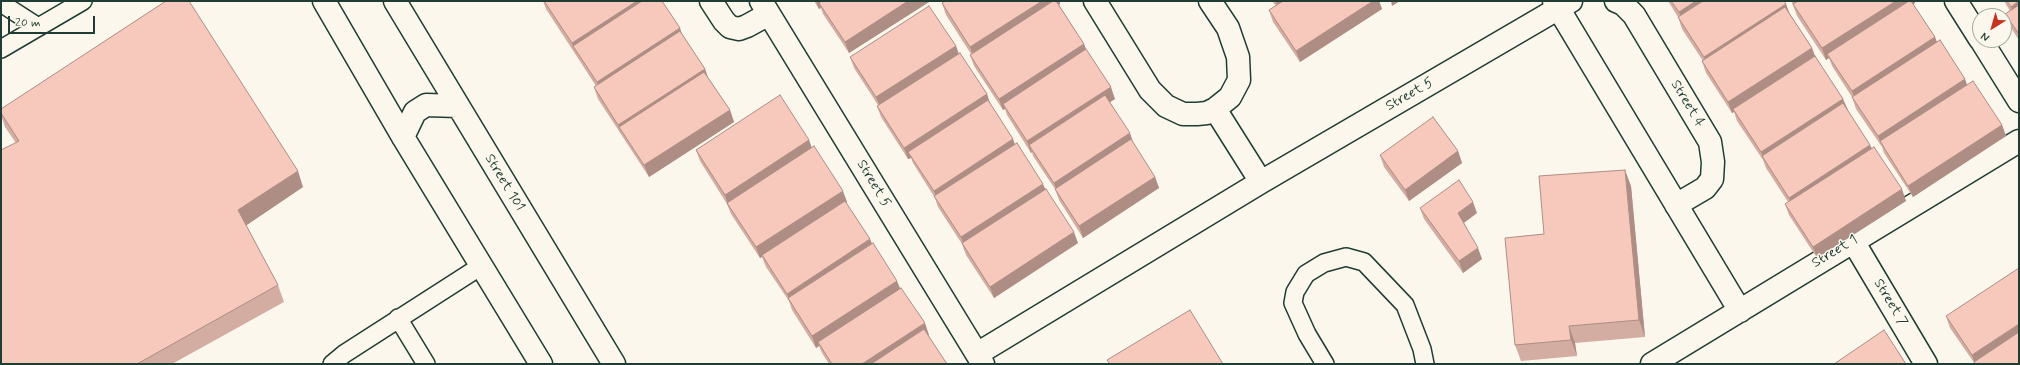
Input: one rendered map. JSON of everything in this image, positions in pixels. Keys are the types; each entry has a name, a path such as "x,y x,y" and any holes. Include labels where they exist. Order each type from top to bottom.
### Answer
{"street":[{"path":"324,1 403,137 541,364"},
{"name":"Street 101","path":"395,1 614,364"},
{"name":"Street 5","path":"711,1 724,21 730,27 739,29 747,26 765,7 980,359 1261,182 1561,3"},
{"path":"1095,1 1150,90 1166,106 1184,114 1207,113 1215,109 1230,97 1239,80 1238,57 1228,28 1210,1"},
{"name":"Street 4","path":"1616,1 1622,4 1634,15 1710,142 1713,162 1712,178 1705,188 1676,205"},
{"path":"1956,1 1972,27"},
{"path":"1561,3 1676,205 1740,311"},
{"path":"1985,48 2019,101"},
{"path":"403,137 415,112 426,105 458,106"},
{"path":"1215,109 1261,182"},
{"name":"Street 1","path":"1652,364 2019,141"},
{"name":"Street 7","path":"1853,241 1926,364"}],"lane":[{"path":"1,49 83,1"},
{"path":"1,3 38,27"},
{"path":"1325,364 1307,334 1293,303 1295,292 1306,274 1324,263 1346,257 1364,262 1405,305 1422,349 1425,364"},
{"path":"332,364 344,354 398,318 481,266"},
{"path":"398,318 426,364"}],"building":[{"path":"166,1 189,1 298,171 238,210 278,285 137,364 1,364 1,150 19,141 1,113 1,109"},
{"path":"544,1 637,1 572,43"},
{"path":"642,1 662,1 680,28 597,82 573,46"},
{"path":"822,1 908,1 845,42 819,3"},
{"path":"945,1 1042,1 970,47 942,3"},
{"path":"1053,1 1056,1 1084,44 999,99 970,55"},
{"path":"1283,1 1373,1 1296,51 1269,10"},
{"path":"1671,1 1696,1 1679,12"},
{"path":"1703,1 1784,1 1786,4 1704,57 1678,17"},
{"path":"1798,1 1896,1 1822,48 1793,4"},
{"path":"1911,1 1935,37 1852,91 1827,54"},
{"path":"2007,1 2019,1 2011,7"},
{"path":"2019,5 2019,34 2012,24 2012,10"},
{"path":"929,6 956,46 876,97 850,57"},
{"path":"1785,7 1812,48 1728,102 1702,61"},
{"path":"680,31 705,69 618,125 594,87"},
{"path":"1940,40 1965,79 1878,136 1852,97"},
{"path":"1086,49 1111,87 1027,141 1003,104"},
{"path":"960,53 987,94 904,148 877,106"},
{"path":"1815,56 1843,99 1761,152 1733,109"},
{"path":"704,72 730,110 644,165 619,127"},
{"path":"1973,81 2002,125 1908,186 1880,141"},
{"path":"780,95 809,140 725,195 696,150"},
{"path":"1105,95 1130,133 1054,183 1029,145"},
{"path":"988,100 1013,139 934,191 908,152"},
{"path":"1843,103 1870,145 1789,198 1762,156"},
{"path":"1433,117 1458,151 1405,190 1380,155"},
{"path":"1131,139 1155,177 1079,226 1055,189"},
{"path":"1017,143 1043,184 961,237 934,196"},
{"path":"814,146 843,191 756,247 727,203"},
{"path":"1874,147 1902,189 1813,247 1785,204"},
{"path":"1625,170 1639,320 1569,326 1571,340 1515,345 1505,238 1544,234 1539,176"},
{"path":"1459,180 1473,202 1458,213 1478,248 1459,261 1420,208"},
{"path":"1046,189 1074,232 990,287 962,243"},
{"path":"845,201 870,239 787,294 762,255"},
{"path":"873,243 897,281 812,336 788,298"},
{"path":"2019,268 2019,324 1972,355 1946,316"},
{"path":"901,288 925,323 862,364 832,364 818,342"},
{"path":"1190,310 1223,364 1110,364 1107,360"},
{"path":"924,329 947,364 871,364"},
{"path":"1884,330 1906,364 1834,364"},
{"path":"2019,332 2019,364 1975,364 1974,362"}]}
